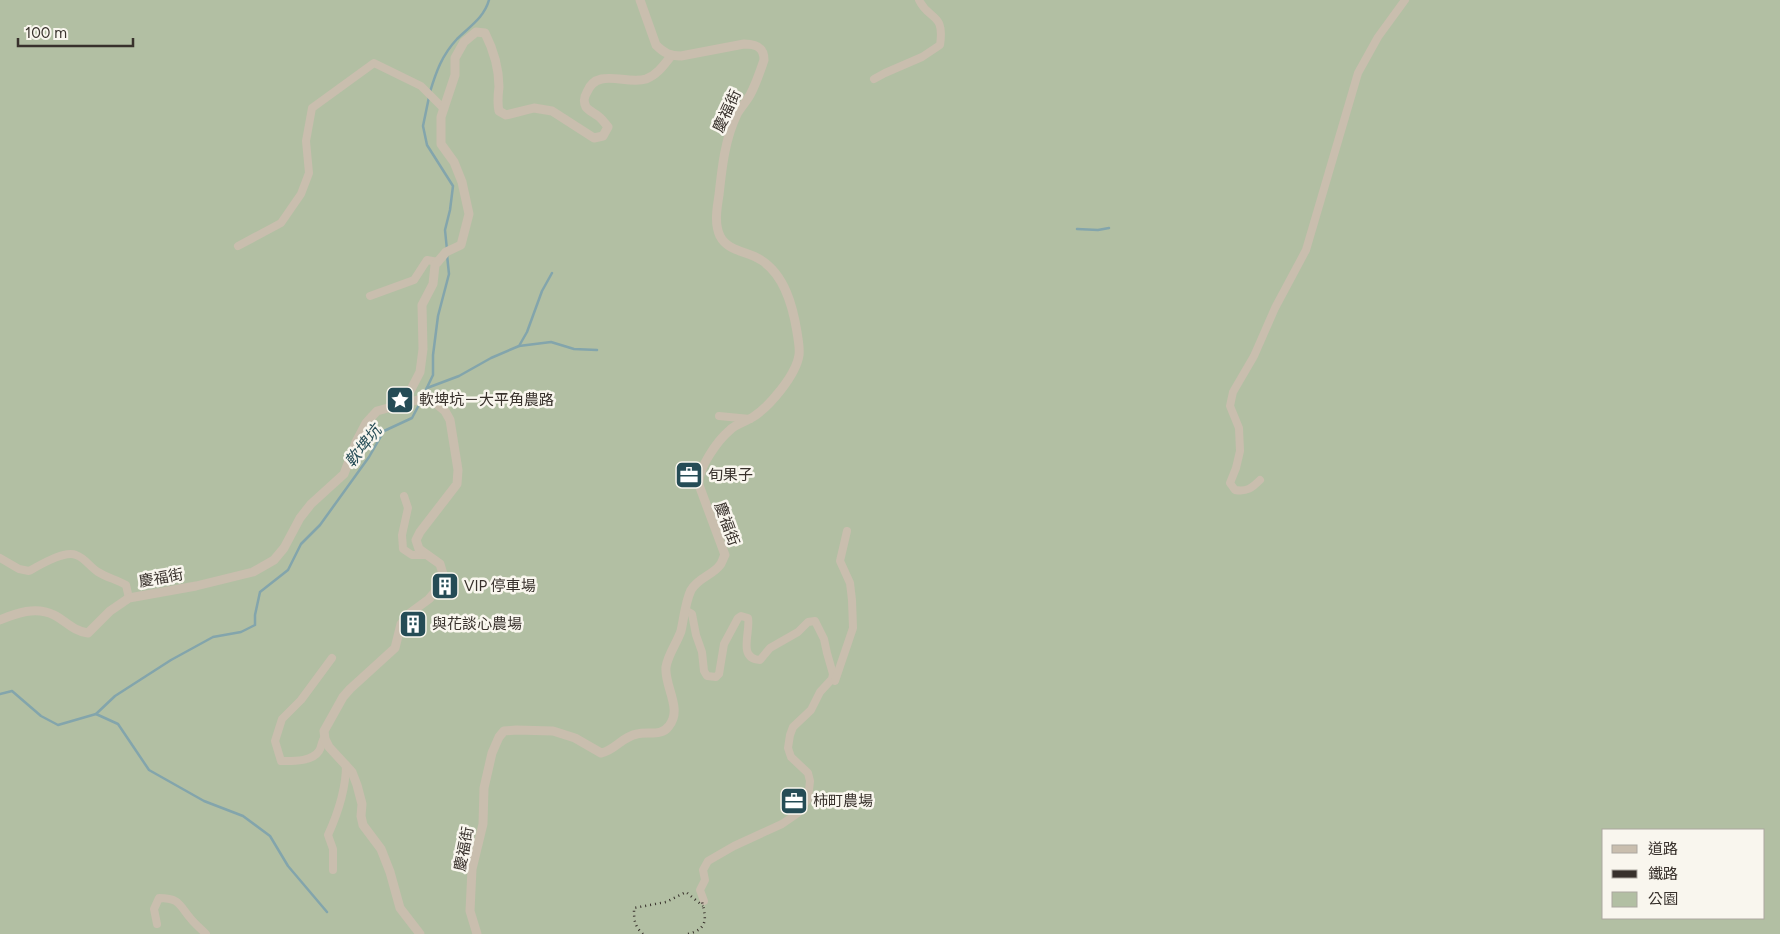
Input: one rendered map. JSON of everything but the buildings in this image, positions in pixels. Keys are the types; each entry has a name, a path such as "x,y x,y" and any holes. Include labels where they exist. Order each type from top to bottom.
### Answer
{"street":[{"path":"404,403 420,372 423,349 422,304 433,284 437,264 446,252 461,245 469,214 462,182 454,162 442,144 442,117 455,75 455,58 464,42 476,32 485,33 493,48 499,85 497,102 499,111 506,115 534,108 552,111 594,138 603,136 608,127 600,117 586,108 584,99 588,88 596,80 610,78 646,79 662,68 671,56 661,51 656,45 640,0"},
{"path":"874,79 922,57 940,45 942,34 937,18 922,6 919,0"},
{"path":"1260,480 1252,489 1242,491 1235,490 1230,483 1240,451 1239,428 1230,406 1233,392 1254,356 1275,308 1306,250 1358,74 1378,37 1405,0"},
{"name":"慶福街","path":"477,934 470,910 472,870 483,824 484,788 492,753 499,737 504,731 553,731 575,738 601,754 610,751 623,739 638,733 658,733 668,728 674,720 674,703 666,678 666,665 680,632 691,591 700,580 720,566 725,555 722,543 702,497 699,485 702,468 731,428 750,419 765,408 785,384 794,369 799,354 794,308 785,288 776,274 762,260 726,244 720,235 716,216 723,156 738,113 750,95 764,60 764,55 759,46 744,44 681,56 671,56"},
{"path":"238,246 281,223 301,194 309,173 306,141 312,108 374,63 421,86 444,108"},
{"path":"370,296 414,280 427,260 437,264"},
{"name":"慶福街","path":"0,620 15,614 37,610 52,614 76,631 88,633 110,611 129,598 196,586 253,572 274,560 284,548 300,518 311,504 344,474 356,442 366,423 377,412 404,403 424,399 432,400 444,411 450,420 458,470 457,484 416,540 419,549 440,564 443,574 441,585 429,599 401,624 395,648 343,697 324,731 325,736"},
{"path":"719,416 750,419"},
{"path":"404,496 408,508 402,535 403,549 412,555 427,555"},
{"path":"704,901 700,890 705,880 703,870 708,860 782,824 798,813 808,800 810,781 808,773 791,757 788,748 793,728 811,710 820,692 834,684 853,628 850,583 840,561 847,531"},
{"path":"0,558 18,569 30,571 48,560 75,554 97,572 126,585 129,598"},
{"path":"685,610 692,614 702,652 704,671 707,676 712,677 719,674 724,644 738,618 741,616 748,618 749,627 745,643 751,657 756,660 760,660 770,648 798,632 808,622 815,621 824,639 833,674 828,686"},
{"path":"325,736 319,752 312,758 295,762 281,761 275,741 282,719 301,700 332,658"},
{"path":"325,736 329,747 352,772 362,804 361,816 363,825 381,849 390,872 400,908 420,934"},
{"path":"333,870 333,849 328,835 336,818 346,779 346,765"},
{"path":"157,924 154,909 158,898 167,898 180,902 190,918 206,934"}],"green space":[{"path":"0,0 1780,0 1780,934 0,934"}],"waterway":[{"name":"軟埤坑","path":"430,92 437,71 447,51 480,17 489,0"},
{"name":"軟埤坑","path":"429,97 423,126 427,145 453,186 445,230 447,250"},
{"path":"1077,229 1098,230 1109,228"},
{"name":"軟埤坑","path":"422,398 433,375 433,355 438,316 449,274 447,255"},
{"path":"427,388 459,376 491,358 519,346 527,332 542,291 552,273"},
{"path":"519,346 551,342 574,349 597,350"},
{"name":"軟埤坑","path":"0,694 12,691 41,716 58,725 96,714 115,696 171,660 213,637 241,632 255,625 260,592 288,570 301,544 320,525 369,457 384,431 412,418 420,403"},
{"path":"96,714 118,724 149,770 204,801 243,816 270,836 288,866 327,912"}],"railway":[{"path":"643,934 635,922 634,908 666,902 686,892 703,906"},
{"path":"688,934 699,929 704,923 705,914 702,902"}],"place":[{"name":"軟埤坑－大平角農路","path":"400,400"},
{"name":"旬果子","path":"689,475"},
{"name":"VIP 停車場","path":"445,586"},
{"name":"與花談心農場","path":"413,624"},
{"name":"柿町農場","path":"794,801"}]}
